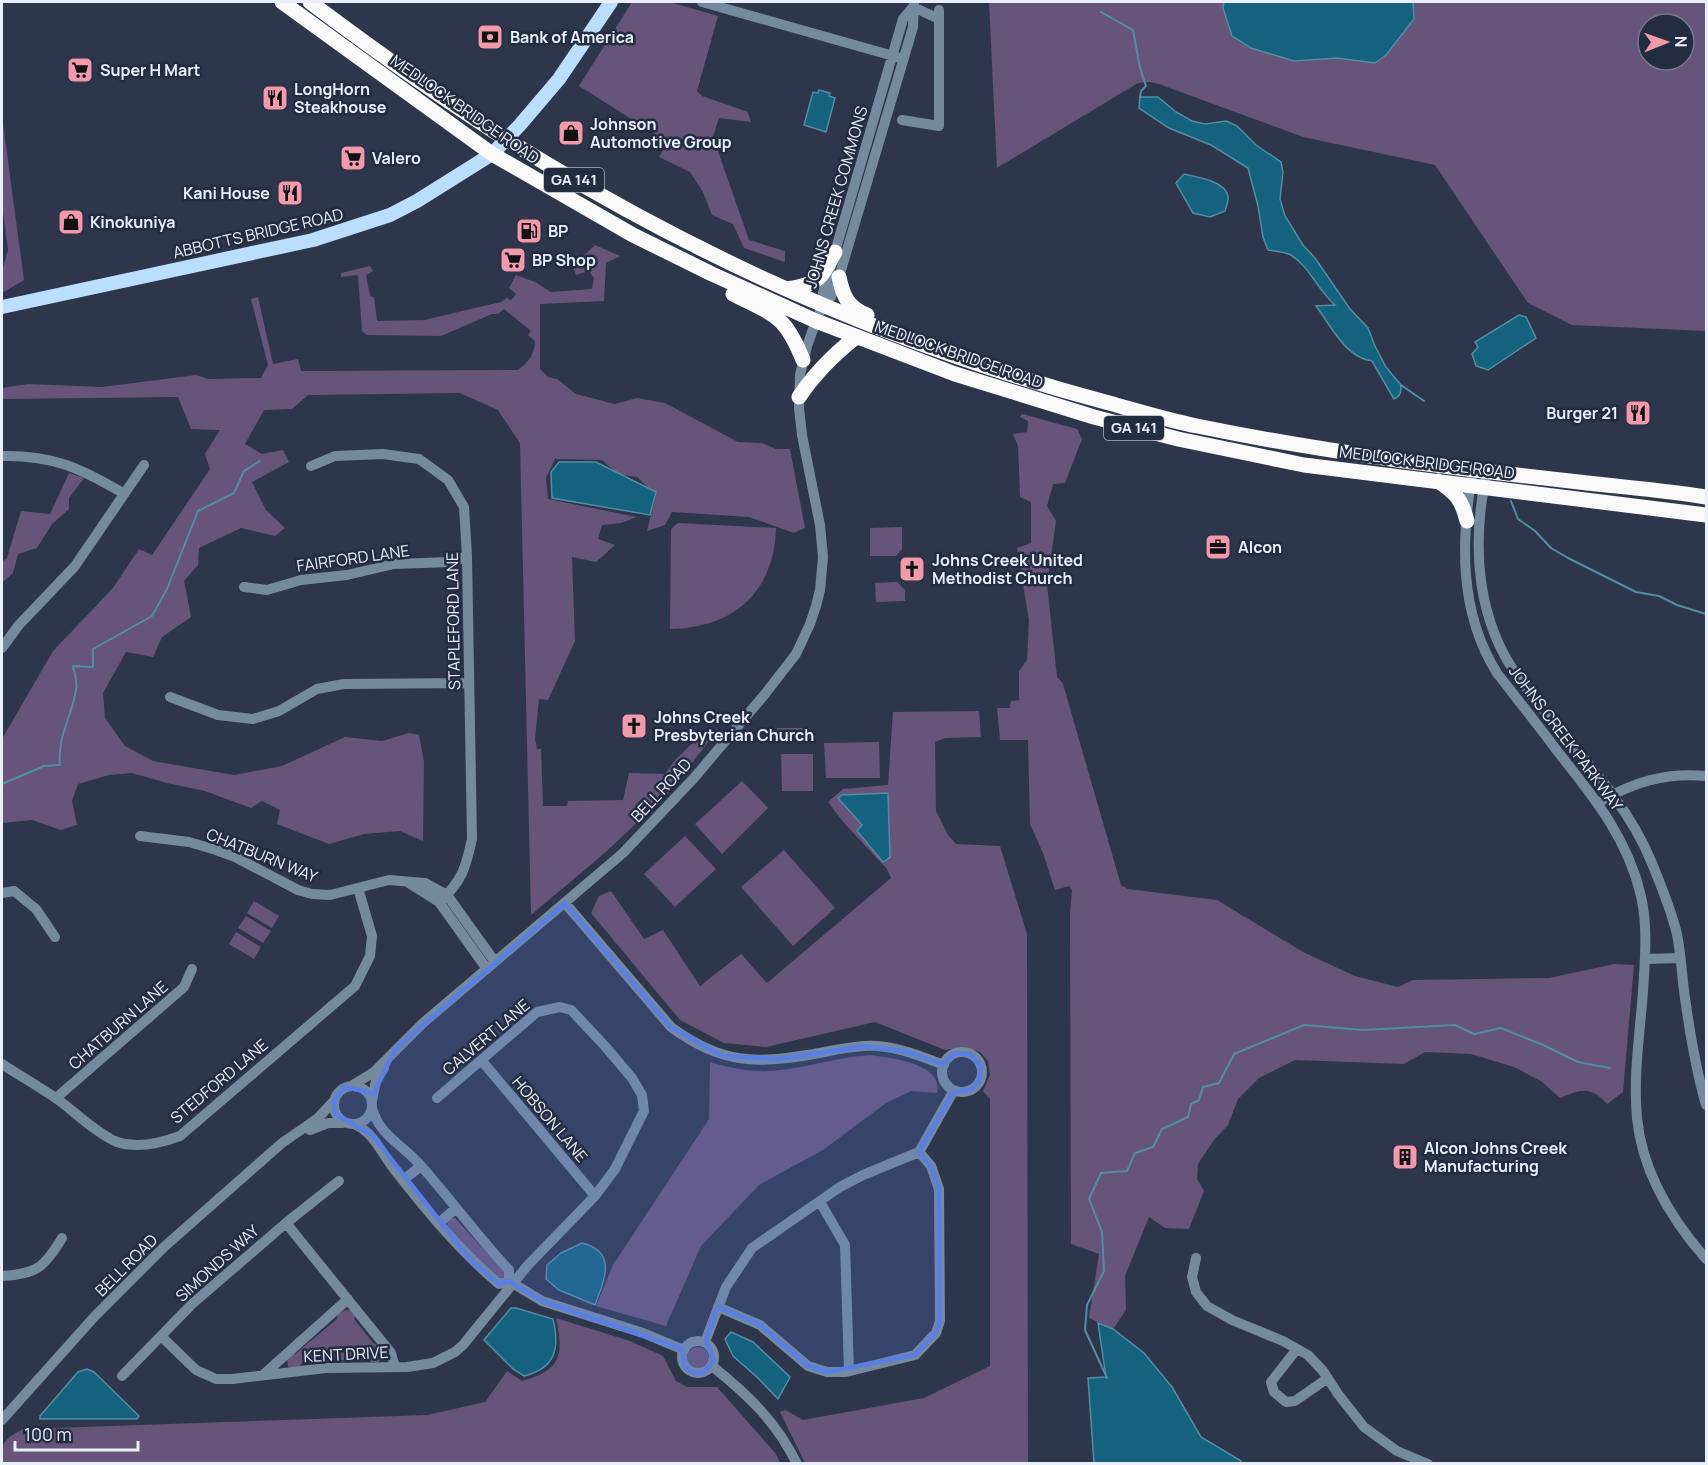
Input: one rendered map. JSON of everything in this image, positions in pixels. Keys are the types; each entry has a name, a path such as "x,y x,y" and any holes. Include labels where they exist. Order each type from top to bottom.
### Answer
{"highway":[{"name":"MEDLOCK BRIDGE ROAD","path":"282,2 492,154 633,235 816,321 955,374 1094,417 1178,439 1304,465 1438,481 1479,478 1668,491 1707,497"},
{"name":"MEDLOCK BRIDGE ROAD","path":"310,2 379,54 507,140 567,176 718,258 859,321 1054,388 1194,425 1479,478 1707,515"},
{"path":"786,289 807,285 821,277 835,252"},
{"path":"686,260 690,269 701,279 778,316 788,328 803,360"},
{"path":"839,277 846,301 856,311 952,347 970,361"},
{"path":"799,397 822,366 856,338"},
{"path":"1438,481 1459,498 1467,521"}],"main road":[{"name":"ABBOTTS BRIDGE ROAD","path":"2,307 308,241 397,212 492,154 507,140 559,79 611,2"}],"street":[{"path":"702,2 897,57"},
{"path":"902,120 939,126 939,14 913,4"},
{"name":"JOHNS CREEK COMMONS","path":"823,305 823,293 881,92 912,27 913,4"},
{"name":"JOHNS CREEK COMMONS","path":"823,305 831,297 839,277 893,95 897,57"},
{"path":"881,92 893,95"},
{"path":"868,135 880,138"},
{"name":"BELL ROAD","path":"2,1420 96,1316 156,1255 282,1143 318,1118 333,1102 337,1093 374,1072 423,1023 623,854 671,805 789,663 804,639 820,590 823,557 820,525 802,435 799,397 803,360 823,305"},
{"name":"STAPLEFORD LANE","path":"311,466 335,456 383,454 419,459 448,480 464,507 467,556 472,839 466,868 457,885 443,898"},
{"path":"2,456 24,455 47,458 90,474 123,493"},
{"path":"2,648 18,626 75,566 144,465"},
{"name":"JOHNS CREEK PARKWAY","path":"1479,478 1467,521 1466,563 1468,598 1477,636 1497,673 1598,803 1622,841 1634,873 1641,898 1645,929 1636,1080 1637,1120 1643,1151 1664,1202 1691,1242 1707,1259"},
{"name":"JOHNS CREEK PARKWAY","path":"1479,478 1478,549 1482,594 1490,622 1518,676 1614,794 1643,842 1671,916 1680,958 1698,1077 1707,1105"},
{"name":"FAIRFORD LANE","path":"244,587 267,590 301,580 347,575 394,564 450,562 467,556"},
{"path":"170,697 218,715 253,719 279,711 317,689 344,684 469,683"},
{"path":"1598,803 1638,783 1660,777 1707,776"},
{"name":"CHATBURN WAY","path":"140,836 189,842 216,850 235,857 298,890 312,894 330,895 389,880 406,881 443,898 491,966"},
{"name":"STEDFORD LANE","path":"2,1064 56,1098 117,1142 140,1145 162,1142 180,1136 355,987 370,956 372,936 358,888"},
{"path":"2,893 14,891 36,909 56,937"},
{"path":"565,903 671,1027 691,1042 723,1056 749,1060 779,1059 865,1046 909,1052 944,1065"},
{"path":"1645,959 1680,958"},
{"name":"CHATBURN LANE","path":"56,1098 184,987 192,969"},
{"name":"CALVERT LANE","path":"437,1098 537,1012 560,1007 571,1010 604,1045 632,1078 642,1095 644,1111 615,1169 595,1196 511,1282"},
{"name":"BELL ROAD","path":"282,1143 328,1123 343,1122 356,1125 363,1122 369,1116 376,1080 396,1048"},
{"path":"964,1052 975,1057 981,1066 981,1077 975,1087 965,1091 954,1090 944,1081 942,1071 951,1055 964,1052"},
{"name":"HOBSON LANE","path":"482,1061 595,1196"},
{"path":"353,1085 365,1089 376,1121 382,1130 421,1166 487,1247 509,1270 511,1282"},
{"path":"705,1342 726,1287 752,1248 840,1187 919,1152 954,1090"},
{"path":"333,1102 335,1114 343,1122"},
{"path":"356,1125 373,1136 392,1167 472,1262 499,1284 511,1282 542,1301 643,1332 684,1350"},
{"path":"718,1307 760,1325 808,1366 828,1372 849,1371 915,1355 936,1334 940,1321 939,1189 931,1166 919,1152"},
{"path":"404,1180 421,1166"},
{"name":"SIMONDS WAY","path":"122,1376 192,1304 339,1180"},
{"path":"820,1202 845,1245 849,1371"},
{"path":"439,1223 456,1208"},
{"path":"286,1223 391,1353 396,1367"},
{"path":"2,1276 24,1275 35,1271 49,1261 63,1238"},
{"path":"1196,1258 1192,1277 1196,1292 1207,1306 1308,1355 1364,1427 1397,1451 1428,1464"},
{"name":"KENT DRIVE","path":"161,1336 202,1374 216,1378 232,1379 326,1368 396,1367 433,1363 455,1352 463,1345 511,1282"},
{"path":"263,1375 348,1299"},
{"path":"695,1341 705,1342 710,1346 714,1355 712,1366 704,1373 698,1374 688,1370 682,1360 684,1350 695,1341"},
{"path":"1298,1349 1271,1382 1274,1392 1286,1402 1295,1401 1320,1381 1328,1378"},
{"path":"712,1366 741,1389 769,1418 787,1442 797,1464"}],"highlighted area":[{"path":"565,903 671,1027 723,1056 779,1059 865,1046 909,1052 942,1064 955,1053 970,1054 981,1066 979,1082 971,1090 954,1092 919,1152 931,1166 939,1189 940,1321 936,1333 915,1355 827,1372 808,1366 760,1325 718,1307 706,1340 714,1361 703,1373 693,1373 684,1366 682,1349 542,1301 508,1281 499,1284 472,1262 373,1136 335,1114 333,1102 344,1087 374,1093 396,1048"}],"shaded area":[{"path":"632,2 670,2 718,16 697,91 702,96 748,112 751,122 719,118 713,137 749,240 785,251 785,262 744,248 733,224 712,215 703,192 690,172 659,157 668,142 579,86"},
{"path":"989,2 1706,2 1706,331 1572,325 1528,303 1435,165 1303,137 1159,84 1138,83 997,168"},
{"path":"2,116 24,280 2,293 2,271 8,250 2,205"},
{"path":"595,245 620,256 606,263 604,301 540,304 540,369 548,377 557,379 576,394 615,404 637,398 665,403 738,442 762,443 776,449 790,449 805,528 794,533 749,517 672,512 665,525 647,531 656,495 637,477 618,474 602,460 555,459 546,478 548,499 637,517 621,523 602,525 598,539 615,545 596,562 572,557 575,641 548,700 539,699 535,739 537,749 541,749 543,806 567,806 568,801 623,800 629,773 665,774 676,759 701,735 713,736 668,793 607,851 531,915 520,443 498,410 460,393 308,395 292,409 264,410 245,444 262,454 283,450 289,462 252,482 266,510 285,528 275,536 241,528 199,548 198,565 184,581 191,617 162,637 153,657 126,652 103,693 105,718 125,746 153,761 234,775 282,766 345,737 382,741 409,733 419,735 424,762 423,841 400,831 364,834 329,844 277,824 280,810 262,801 251,808 205,791 132,773 109,775 78,784 72,801 77,825 61,830 32,820 2,823 2,739 53,651 113,588 139,549 152,555 210,469 205,454 220,430 191,429 178,397 2,399 2,388 28,384 102,387 196,375 209,379 261,378 268,365 251,299 258,297 273,364 298,359 301,371 518,370 530,358 535,341 528,335 531,331 504,309 498,314 492,314 441,336 367,335 362,331 358,276 341,277 341,273 370,266 373,271 366,275 370,296 374,297 377,321 424,320 501,302 507,298 511,300 516,294 509,288 516,275 535,282 551,292 592,289 594,278 589,271 576,275 573,266"},
{"path":"1022,414 1077,429 1082,439 1065,483 1053,484 1047,506 1056,521 1047,584 1057,677 1063,684 1121,885 1128,889 1217,900 1303,952 1355,976 1398,987 1413,980 1549,978 1614,964 1634,965 1623,1092 1607,1104 1595,1094 1585,1091 1560,1098 1541,1081 1514,1067 1471,1054 1425,1052 1404,1064 1295,1060 1259,1078 1238,1099 1228,1125 1214,1140 1198,1164 1197,1179 1204,1191 1189,1229 1165,1228 1149,1217 1125,1276 1126,1310 1113,1329 1089,1318 1099,1254 1071,1244 1070,913 1072,890 1069,886 1055,890 1043,853 1030,824 1028,740 1000,740 997,708 1010,708 1011,701 1019,700 1019,671 1027,660 1029,620 1017,548 1031,543 1031,502 1020,497 1018,446 1013,434 1027,432 1028,421 1020,417"},
{"path":"69,473 84,478 69,498 69,509 52,524 37,548 18,554 13,573 2,583 2,562 7,558 21,511 50,514"},
{"path":"678,523 776,528 767,571 758,588 746,602 731,614 713,622 670,629 671,529"},
{"path":"902,527 902,549 896,556 870,556 870,528"},
{"path":"897,582 905,590 905,601 876,602 875,583"},
{"path":"979,711 981,737 945,738 935,742 936,811 948,835 956,844 1000,846 1027,934 1028,1463 805,1463 780,1412 785,1410 803,1420 924,1398 990,1366 990,1099 983,1091 990,1075 988,1061 980,1052 964,1047 945,1050 875,1022 766,1047 724,1043 680,1020 591,913 599,896 611,891 644,939 663,930 700,986 741,954 767,983 891,878 887,869 844,823 828,802 843,789 888,785 893,712"},
{"path":"777,728 810,728 810,741 777,740"},
{"path":"879,742 880,778 826,778 824,743"},
{"path":"781,754 813,754 813,791 782,791"},
{"path":"742,781 768,808 722,854 695,824"},
{"path":"685,836 716,869 675,907 644,874"},
{"path":"784,850 835,908 793,946 741,887"},
{"path":"254,901 279,916 272,928 247,913"},
{"path":"246,916 271,931 263,943 238,928"},
{"path":"236,932 261,947 254,959 229,944"},
{"path":"870,1055 902,1060 924,1069 937,1083 937,1093 911,1091 886,1103 823,1150 759,1185 701,1246 666,1326 596,1306 613,1265 709,1119 710,1062 740,1069 770,1071"},
{"path":"450,1218 455,1218 505,1269 503,1279 499,1280 447,1227"},
{"path":"350,1310 355,1315 354,1319 374,1344 380,1344 384,1351 382,1359 378,1362 371,1362 368,1359 303,1362 299,1367 288,1367 287,1358 291,1353 295,1354 337,1319 338,1314"},
{"path":"556,1318 630,1341 663,1356 676,1381 687,1387 717,1387 776,1454 780,1463 2,1463 3,1445 23,1429 427,1415 485,1402 507,1371 522,1381 545,1372 552,1366 557,1360 560,1342"},
{"path":"694,1347 702,1347 709,1354 709,1362 702,1369 694,1369 687,1362 687,1354"}],"water":[{"path":"1224,2 1413,2 1414,19 1386,55 1375,63 1337,58 1294,61 1251,48 1232,36 1223,8"},
{"path":"819,90 830,93 829,96 835,98 826,132 804,125 813,92 818,93"},
{"path":"1140,97 1158,97 1176,112 1192,121 1205,124 1226,121 1237,126 1256,145 1281,162 1283,172 1280,199 1285,216 1303,245 1315,258 1350,309 1368,328 1386,367 1401,385 1398,396 1394,399 1372,361 1354,354 1333,331 1316,306 1335,305 1304,266 1291,255 1268,250 1248,168 1211,145 1169,128 1139,108"},
{"path":"1184,174 1210,180 1222,187 1228,196 1225,211 1210,217 1193,213 1176,183"},
{"path":"1519,315 1526,317 1536,338 1488,370 1476,366 1472,354 1478,347 1475,342"},
{"path":"559,462 596,462 656,492 650,515 552,498 551,472"},
{"path":"888,793 890,857 883,862 857,831 862,825 838,798 842,795"},
{"path":"582,1243 593,1247 604,1260 604,1277 595,1305 559,1290 546,1279 547,1265 561,1253"},
{"path":"511,1308 553,1319 555,1329 555,1348 549,1362 543,1368 524,1376 513,1369 484,1340"},
{"path":"1098,1323 1113,1329 1144,1353 1172,1387 1201,1437 1241,1463 1094,1463 1088,1378 1106,1377"},
{"path":"731,1332 753,1342 790,1377 778,1399 733,1356 725,1339"},
{"path":"87,1369 94,1372 139,1416 137,1419 40,1419 40,1416 78,1372"}],"waterway":[{"path":"1101,12 1133,30 1146,86 1141,91 1140,97"},
{"path":"1401,385 1424,401"},
{"path":"2,784 44,766 60,765 61,745 76,687 73,666 93,667 93,649 152,616 167,589 198,511 234,493 244,471 260,461"},
{"path":"1511,501 1518,519 1535,531 1551,548 1568,558 1636,592 1659,596 1677,605 1706,614"},
{"path":"1107,1378 1085,1330 1087,1305 1104,1271 1102,1232 1089,1199 1101,1173 1127,1171 1135,1153 1153,1147 1162,1129 1188,1117 1191,1104 1199,1100 1203,1087 1219,1083 1234,1054 1304,1025 1363,1030 1455,1025 1474,1034 1501,1028 1578,1062 1610,1068"}],"place":[{"name":"Bank of America","path":"490,37"},
{"name":"Super H Mart","path":"80,70"},
{"name":"LongHorn Steakhouse","path":"275,98"},
{"name":"Johnson Automotive Group","path":"571,133"},
{"name":"Valero","path":"353,158"},
{"name":"Kani House","path":"290,193"},
{"name":"Kinokuniya","path":"71,222"},
{"name":"BP","path":"529,231"},
{"name":"BP Shop","path":"513,260"},
{"name":"Burger 21","path":"1638,413"},
{"name":"Alcon","path":"1218,547"},
{"name":"Johns Creek United Methodist Church","path":"912,569"},
{"name":"Johns Creek Presbyterian Church","path":"634,726"},
{"name":"Alcon Johns Creek Manufacturing","path":"1405,1157"}]}
